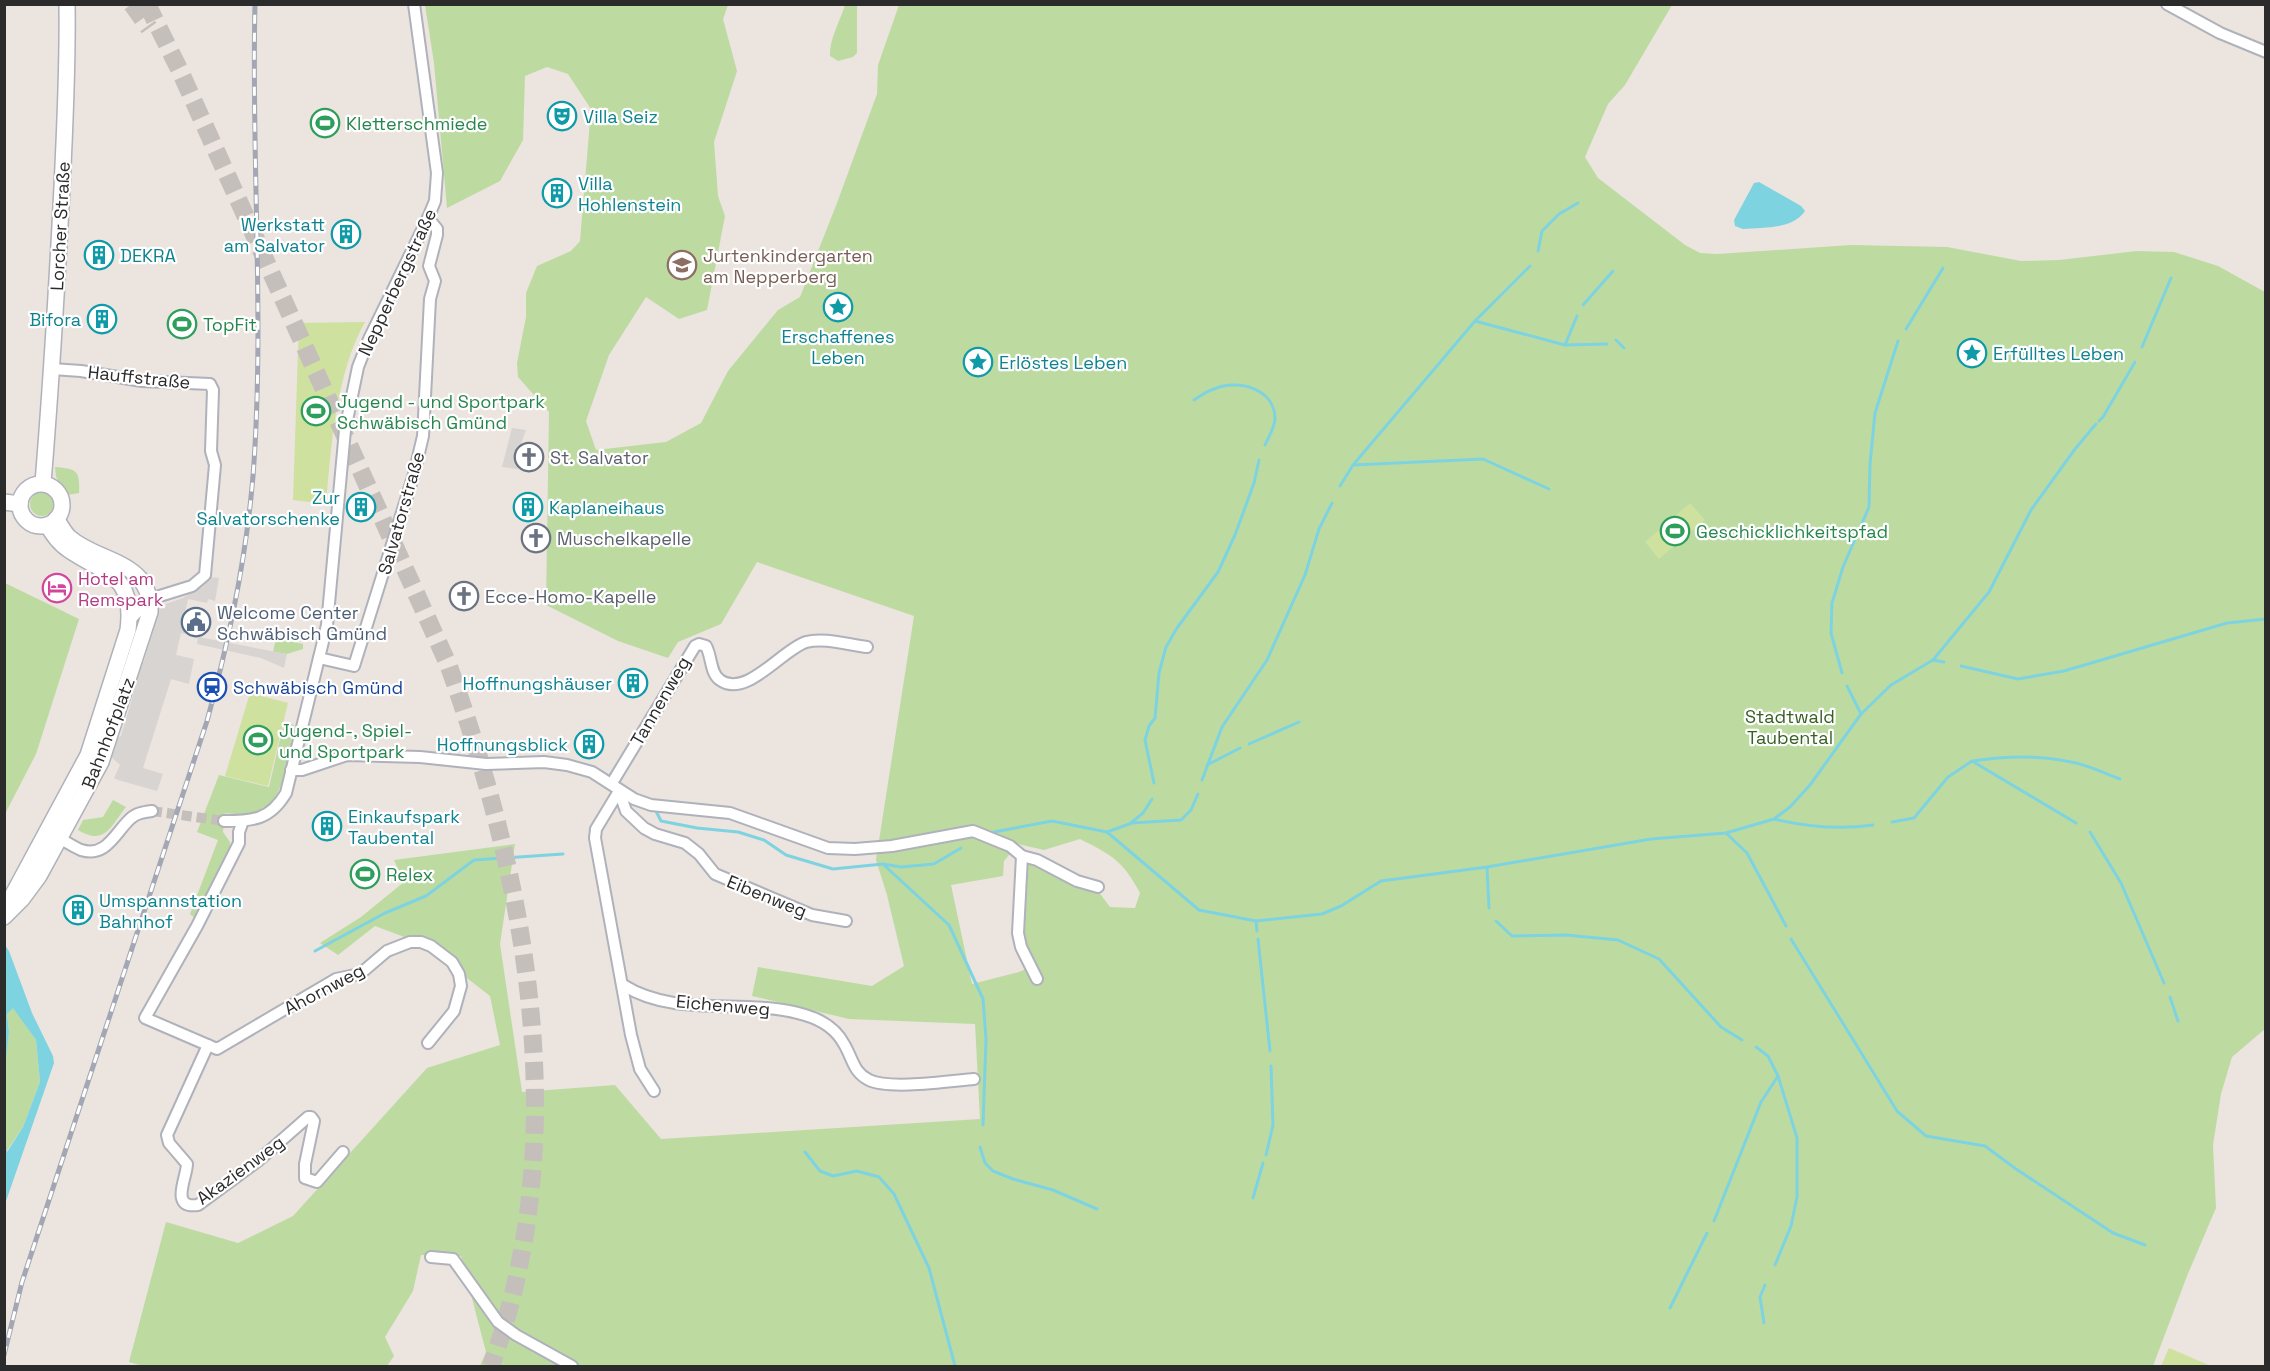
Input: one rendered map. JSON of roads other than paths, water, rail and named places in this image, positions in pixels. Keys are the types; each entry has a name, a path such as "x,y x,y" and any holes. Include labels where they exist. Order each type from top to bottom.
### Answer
{"main road":[{"name":"Lorcher Straße","path":"43,483 52,369 68,63 68,4"},
{"path":"43,483 56,489 60,495 62,507 52,522 36,525 27,521 12,503 29,487 43,483"},
{"path":"52,522 75,541 118,562 138,576 150,599"},
{"name":"Bahnhofplatz","path":"4,911 88,755 128,630 129,621 124,590 117,579 69,550 57,540 52,522"},
{"name":"Bahnhofplatz","path":"4,917 33,885 92,780 107,746 148,624 150,599"}],"street":[{"name":"Nepperbergstraße","path":"224,821 243,821 265,816 278,807 286,793 331,598 345,430 358,367 369,339 435,201 437,180 414,4"},
{"path":"2167,4 2220,33 2265,52"},
{"name":"Salvatorstraße","path":"319,658 354,666 414,474 423,436 430,299 435,281 429,266 437,229 428,218"},
{"name":"Hauffstraße","path":"52,369 81,371 142,381 210,384 213,390 212,451 215,465 205,575 192,586 150,599"},
{"name":"Bahnhofplatz","path":"129,621 150,599"},
{"name":"Tannenweg","path":"616,787 695,646 699,644 706,646 714,673 721,681 729,684 753,679 795,646 807,642 818,640 867,647"},
{"path":"291,770 302,770 347,755 420,757 486,764 544,762 592,772 634,799 651,805 730,813 818,845 842,849 892,846 973,831 1010,846 1022,856 1037,860 1077,880 1098,887"},
{"path":"616,787 596,829 595,838 631,1035 640,1069 654,1091"},
{"name":"Eibenweg","path":"616,787 626,811 644,828 655,834 685,843 699,854 715,874 812,915 846,921"},
{"path":"60,839 81,850 102,849 131,818 141,812 152,811"},
{"path":"208,1045 145,1018 197,926 239,843 239,832 243,821"},
{"path":"1022,856 1018,933 1021,947 1037,979"},
{"name":"Ahornweg","path":"208,1045 217,1049 336,979 360,974 387,951 410,942 421,942 432,946 452,962 459,974 461,986 454,1011 428,1043"},
{"name":"Eichenweg","path":"623,985 637,994 696,1006 764,1006 805,1015 823,1022 837,1033 854,1069 869,1080 884,1085 974,1079"},
{"name":"Akazienweg","path":"208,1045 167,1135 170,1143 188,1167 181,1193 183,1200 190,1205 198,1205 259,1160 308,1117 314,1121 305,1164 305,1178 317,1182 343,1152"},
{"path":"430,1257 453,1259 498,1322 516,1335 572,1366"}],"water":[{"path":"1759,182 1801,206 1805,211 1793,222 1785,225 1743,229 1735,226 1734,220 1754,183"},
{"path":"5,945 54,1063 5,1204 5,1143 7,1152 23,1127 40,1082 36,1040 13,1008 7,1014 9,1032 5,1066"}],"waterway":[{"path":"1538,251 1542,231 1559,214 1578,203"},
{"path":"1475,321 1530,266"},
{"path":"1906,329 1943,268"},
{"path":"1583,305 1613,271"},
{"path":"2142,347 2171,278"},
{"path":"1565,345 1577,316"},
{"path":"1340,486 1353,465 1475,321 1565,345 1607,344"},
{"path":"1616,340 1624,348"},
{"path":"1842,673 1831,633 1832,603 1843,567 1869,507 1875,413 1898,341"},
{"path":"2099,421 2135,362"},
{"path":"1194,400 1211,390 1224,386 1244,386 1262,393 1269,400 1275,419 1265,445"},
{"path":"994,832 1052,821 1107,832 1199,910 1256,921 1322,914 1341,906 1381,881 1487,867 1651,839 1726,833 1774,819 1790,807 1810,785 1861,714 1891,685 1933,660 1989,592 2031,510 2096,424"},
{"path":"1353,465 1483,459 1549,489"},
{"path":"1154,783 1145,740 1149,726 1155,718 1159,673 1166,647 1218,572 1235,535 1254,483 1259,460"},
{"path":"1202,780 1222,727 1267,660 1305,575 1319,529 1332,503"},
{"path":"1961,666 2018,679 2064,671 2227,623 2266,619"},
{"path":"1933,660 1944,662"},
{"path":"1847,686 1861,714"},
{"path":"1249,744 1299,722"},
{"path":"1207,765 1240,748"},
{"path":"1973,761 2010,757 2047,758 2084,765 2120,779"},
{"path":"1892,822 1914,818 1948,777 1972,761 2076,823"},
{"path":"1107,832 1132,823 1181,820 1191,810 1198,794"},
{"path":"1132,822 1143,813 1152,799"},
{"path":"656,811 661,821 697,828 738,832 764,840 786,855 833,869 883,864 901,867 934,864 961,848"},
{"path":"1774,819 1824,827 1873,825"},
{"path":"2090,832 2121,883 2164,983"},
{"path":"1726,833 1747,853 1786,926"},
{"path":"315,951 385,913 426,896 474,860 563,854"},
{"path":"885,866 949,925 983,999 986,1039 983,1125"},
{"path":"1487,868 1489,908"},
{"path":"1256,921 1257,931"},
{"path":"1496,921 1512,936 1566,935 1618,940 1659,959 1721,1027 1742,1040"},
{"path":"1258,939 1270,1051"},
{"path":"1791,939 1897,1111 1926,1136 1985,1146 2113,1233 2145,1245"},
{"path":"2170,997 2178,1021"},
{"path":"1714,1221 1761,1102 1778,1076 1768,1056 1756,1047"},
{"path":"1266,1155 1273,1125 1271,1066"},
{"path":"1775,1265 1791,1226 1797,1197 1797,1138 1778,1076"},
{"path":"980,1147 985,1163 993,1171 1053,1190 1097,1209"},
{"path":"805,1152 820,1171 833,1176 857,1171 879,1177 894,1194 929,1268 955,1366"},
{"path":"1253,1198 1263,1163"},
{"path":"1670,1308 1707,1233"},
{"path":"1764,1323 1760,1297 1765,1285"}],"tunnel":[{"path":"132,4 149,28"},
{"path":"147,4 180,71 448,664 476,748 500,835 519,923 531,1013 535,1102 531,1192 516,1280 491,1366"},
{"path":"152,811 224,821"}],"railway":[{"path":"4,1355 22,1282 207,721 236,600 253,476 258,359 255,4"}],"place":[{"name":"Villa Seiz","path":"562,116"},
{"name":"Kletterschmiede","path":"325,123"},
{"name":"Villa Hohlenstein","path":"557,193"},
{"name":"Werkstatt am Salvator","path":"346,234"},
{"name":"DEKRA","path":"99,255"},
{"name":"Jurtenkindergarten am Nepperberg","path":"682,265"},
{"name":"Erschaffenes Leben","path":"838,307"},
{"name":"Bifora","path":"102,319"},
{"name":"TopFit","path":"182,324"},
{"name":"Erfülltes Leben","path":"1972,353"},
{"name":"Erlöstes Leben","path":"978,362"},
{"name":"Jugend - und Sportpark Schwäbisch Gmünd","path":"316,411"},
{"name":"St. Salvator","path":"529,457"},
{"name":"Zur Salvatorschenke","path":"361,507"},
{"name":"Kaplaneihaus","path":"528,507"},
{"name":"Geschicklichkeitspfad","path":"1675,531"},
{"name":"Muschelkapelle","path":"536,538"},
{"name":"Hotel am Remspark","path":"57,588"},
{"name":"Ecce-Homo-Kapelle","path":"464,596"},
{"name":"Welcome Center Schwäbisch Gmünd","path":"196,622"},
{"name":"Hoffnungshäuser","path":"633,683"},
{"name":"Schwäbisch Gmünd","path":"212,687"},
{"name":"Jugend-, Spiel- und Sportpark","path":"258,740"},
{"name":"Hoffnungsblick","path":"589,744"},
{"name":"Einkaufspark Taubental","path":"327,826"},
{"name":"Relex","path":"365,874"},
{"name":"Umspannstation Bahnhof","path":"78,910"}],"park label":[{"name":"Stadtwald Taubental","path":"1790,726"}]}
